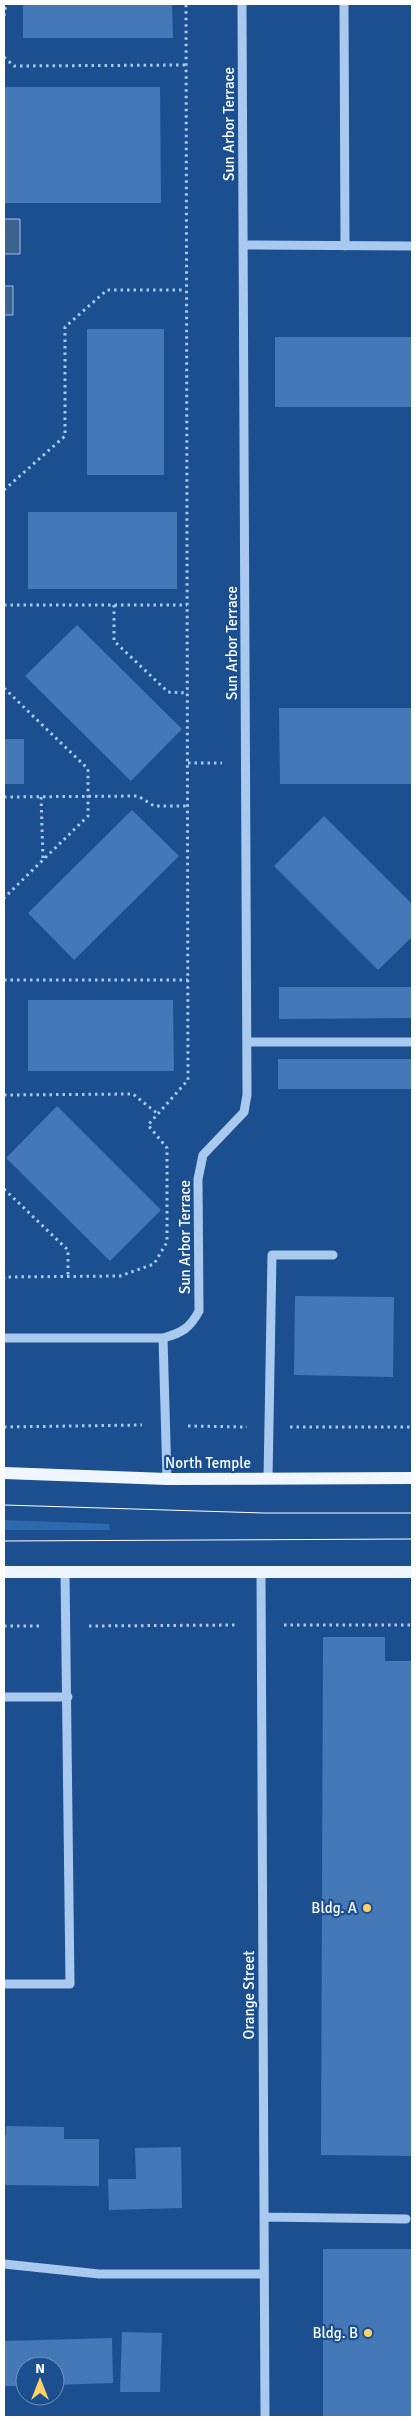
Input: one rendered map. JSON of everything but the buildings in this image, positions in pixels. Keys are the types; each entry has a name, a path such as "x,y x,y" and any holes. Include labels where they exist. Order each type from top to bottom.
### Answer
{"main road":[{"name":"North Temple","path":"4,1473 167,1479 412,1478"},
{"path":"4,1572 412,1572"}],"street":[{"name":"Sun Arbor Terrace","path":"4,1338 163,1338 181,1333 192,1324 199,1311 198,1179 202,1155 244,1112 247,1095 247,1042 242,4"},
{"path":"344,4 346,246"},
{"path":"244,245 412,246"},
{"path":"247,1042 412,1042"},
{"path":"268,1479 272,1255 333,1255"},
{"path":"163,1338 167,1479"},
{"path":"4,1984 70,1984 65,1572"},
{"name":"Orange Street","path":"261,1572 265,2417"},
{"path":"4,1697 68,1697"},
{"path":"264,2217 406,2219"},
{"path":"4,2264 99,2274 264,2274"}],"path":[{"path":"4,16 6,4"},
{"path":"4,1279 4,1277 120,1276 154,1264 167,1242 167,1148 148,1125 188,1080 185,290 186,4"},
{"path":"4,57 14,66 186,65"},
{"path":"4,490 64,436 66,327 107,290 185,290"},
{"path":"4,606 187,606"},
{"path":"114,606 114,641 168,692 188,693"},
{"path":"4,688 88,769 88,816 4,898"},
{"path":"188,762 246,762"},
{"path":"4,797 138,796 154,806 188,806"},
{"path":"41,797 43,859"},
{"path":"4,980 188,980"},
{"path":"4,1095 133,1094 158,1114"},
{"path":"4,1188 68,1250 68,1277"},
{"path":"4,1427 165,1425 412,1427"},
{"path":"4,1626 214,1625"},
{"path":"305,1625 412,1625"}],"shaded area":[{"path":"4,219 20,219 20,254 4,254"},
{"path":"4,286 13,286 13,315 4,315"},
{"path":"4,1520 109,1524 110,1530 4,1530"}],"tram line":[{"path":"4,1505 264,1513 412,1513"},
{"path":"4,1541 412,1539"}],"place":[{"name":"Bldg. A","path":"367,1908"},
{"name":"Bldg. B","path":"368,2333"}]}
